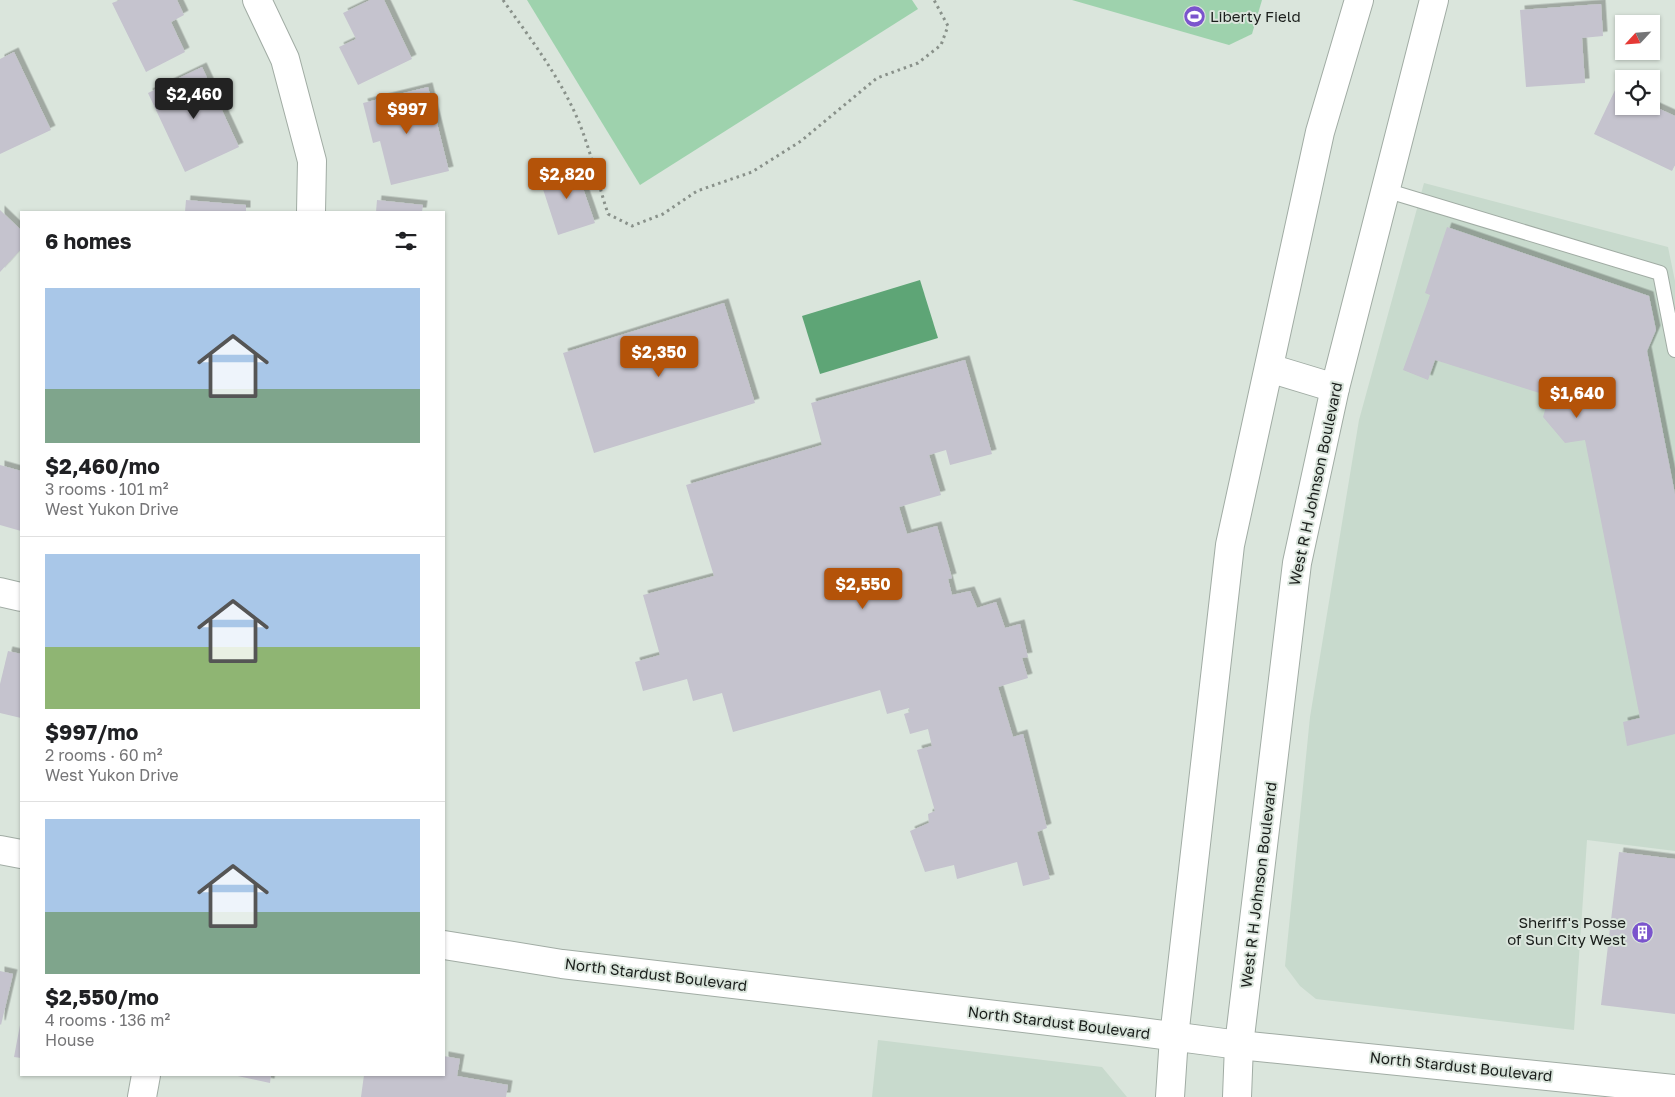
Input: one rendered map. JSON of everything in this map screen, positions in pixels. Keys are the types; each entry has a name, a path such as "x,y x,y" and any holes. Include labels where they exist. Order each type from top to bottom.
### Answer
{"main road":[{"path":"257,0 285,59 312,161 311,211"},
{"path":"1170,1097 1174,1037 1230,545 1322,126 1359,0"},
{"name":"West R H Johnson Boulevard","path":"1237,1097 1239,1045 1296,563 1335,388 1434,0"},
{"path":"1269,368 1335,388"},
{"path":"0,592 20,597"},
{"path":"0,850 20,854"},
{"name":"North Stardust Boulevard","path":"445,945 562,964 1239,1045 1675,1089"},
{"path":"142,1097 146,1076"}],"lane":[{"path":"1385,190 1660,272 1675,350"}],"path":[{"path":"503,0 549,66 563,92 581,129 608,214 632,226 663,214 698,191 752,172 801,141 877,78 918,63 941,45 948,26 934,0"}],"shaded area":[{"path":"527,0 912,0 918,9 640,185"},
{"name":"Liberty Field","path":"1072,0 1262,0 1252,34 1229,45"},
{"path":"1424,183 1668,247 1675,281 1675,851 1587,840 1574,1030 1316,999 1300,986 1285,966 1310,717 1359,420"},
{"path":"920,280 938,338 820,374 802,316"},
{"path":"878,1040 1102,1067 1127,1097 872,1097"}],"building":[{"path":"120,0 177,0 184,15 171,22 185,52 146,72 112,3"},
{"path":"370,0 384,0 412,59 358,85 339,47 356,39 343,13"},
{"path":"1601,4 1603,36 1582,38 1585,83 1526,87 1520,10"},
{"path":"14,52 51,130 0,154 0,59"},
{"path":"202,67 239,147 185,172 148,93"},
{"path":"428,87 449,171 391,185 380,141 373,143 363,103"},
{"path":"1615,90 1615,115 1660,115 1660,109 1675,116 1675,165 1672,171 1594,134"},
{"path":"575,165 595,223 558,235 539,177"},
{"path":"186,200 246,205 246,211 185,211"},
{"path":"377,200 423,205 422,211 376,211"},
{"path":"0,210 20,229 20,250 0,272"},
{"path":"1447,227 1649,296 1656,330 1647,351 1675,494 1675,734 1627,746 1623,722 1640,718 1585,440 1565,443 1543,417 1549,396 1435,360 1428,380 1403,370 1430,295 1425,293"},
{"path":"724,303 755,403 594,453 563,353"},
{"path":"965,360 992,454 950,465 946,450 929,455 941,495 899,507 907,534 937,526 952,578 948,579 952,595 970,591 977,608 996,602 1005,628 1020,624 1028,657 1022,658 1028,678 998,687 1013,737 1023,734 1047,828 1037,832 1050,879 1023,886 1017,862 957,879 954,865 925,872 910,831 929,823 928,814 935,811 917,750 932,746 928,729 910,734 904,714 910,712 909,708 887,714 880,690 733,732 722,693 693,701 687,679 643,691 635,662 660,655 643,595 714,576 686,485 822,445 811,403"},
{"path":"0,465 20,471 20,531 0,525"},
{"path":"8,651 20,654 20,718 0,713 0,684"},
{"name":"Sheriff's Posse of Sun City West","path":"1619,852 1675,859 1675,1014 1601,1005"},
{"path":"0,971 13,974 1,1025 0,1024"},
{"path":"20,1025 20,1058 14,1057"},
{"path":"445,1056 460,1059 457,1076 508,1085 506,1097 361,1097 364,1076 445,1076"},
{"path":"238,1076 271,1076 270,1083"}],"place":[{"name":"Liberty Field","path":"1194,17"},
{"name":"Sheriff's Posse of Sun City West","path":"1642,932"}]}
